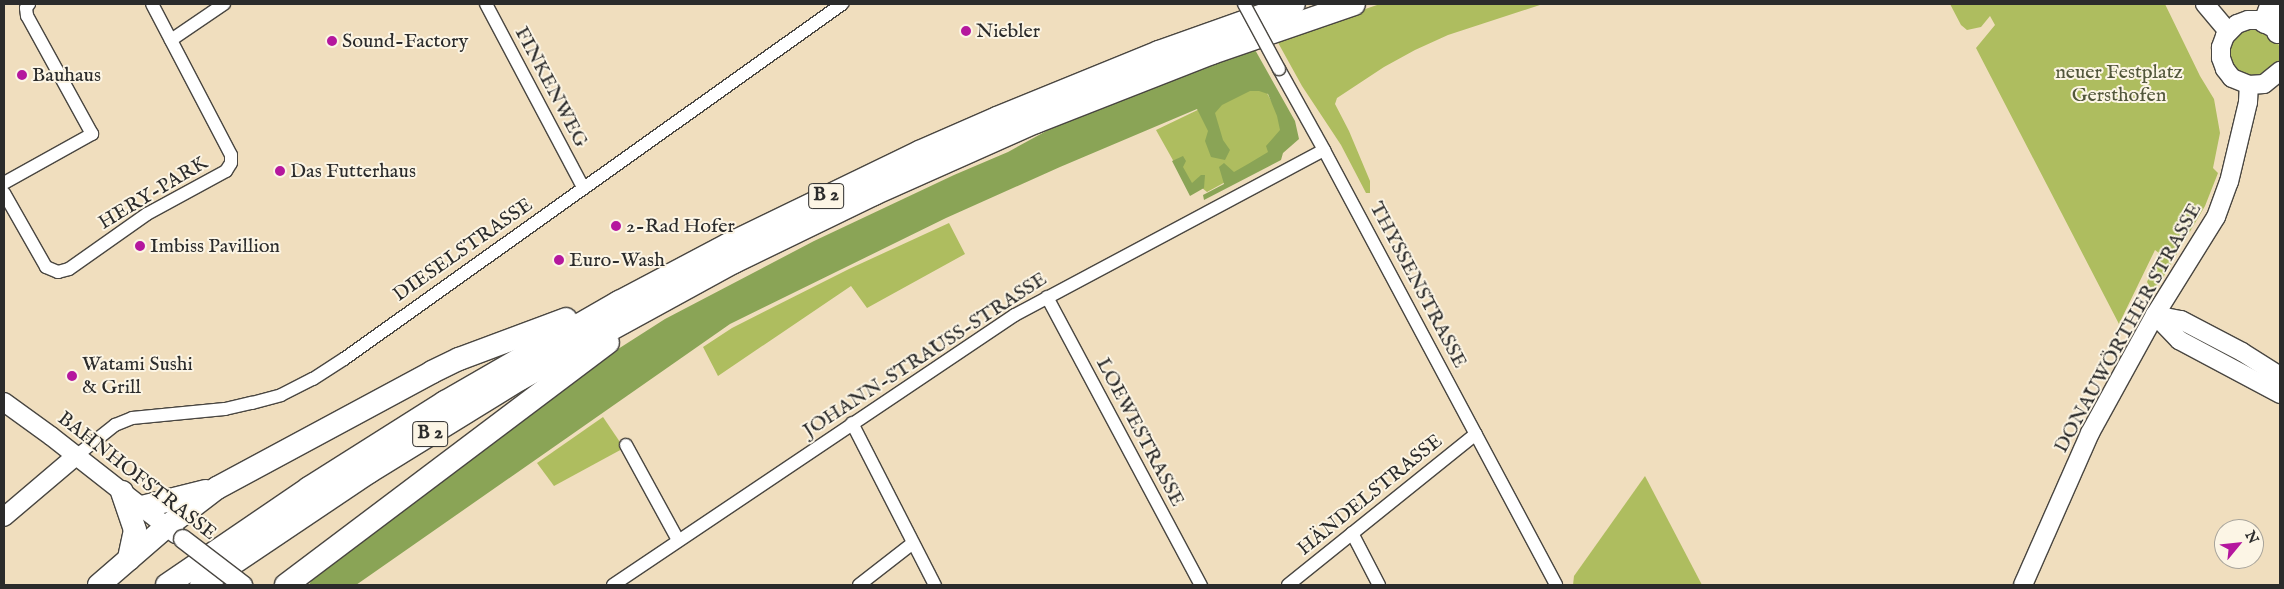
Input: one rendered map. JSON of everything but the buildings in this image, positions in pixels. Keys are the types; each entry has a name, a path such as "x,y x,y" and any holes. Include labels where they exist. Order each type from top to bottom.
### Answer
{"highway":[{"name":"B 2","path":"168,585 356,458 505,366 619,302 780,218 919,152 1159,52 1294,4"},
{"name":"B 2","path":"201,585 377,467 520,379 667,297 874,194 1036,122 1212,53 1354,4"},
{"path":"286,585 307,576 667,297"},
{"path":"142,507 217,488 397,390 459,360 619,302"},
{"path":"99,585 129,559 175,533 217,488"},
{"path":"122,492 135,530 129,559"}],"main road":[{"path":"2205,4 2228,32"},
{"path":"2275,24 2248,20 2237,24 2228,32 2221,47 2222,64 2232,78 2249,85 2264,84 2280,72"},
{"name":"DONAUWÖRTHER STRASSE","path":"2023,585 2090,433 2155,315 2216,217 2229,182 2248,102 2249,85"},
{"path":"2155,315 2181,320 2242,352 2280,376"},
{"path":"2155,315 2179,340 2280,394"},
{"name":"BAHNHOFSTRASSE","path":"4,402 243,585"},
{"path":"4,516 76,456"}],"street":[{"path":"4,183 92,134 27,16 26,8 29,4"},
{"name":"HERY-PARK","path":"4,193 46,267 58,272 69,269 147,214 226,171 231,163 231,155 152,4"},
{"path":"171,40 224,4"},
{"name":"FINKENWEG","path":"486,4 583,187"},
{"name":"DIESELSTRASSE","path":"76,456 115,425 132,418 225,409 281,396 305,383 344,359 842,4"},
{"name":"THYSSENSTRASSE","path":"1244,4 1556,585"},
{"name":"JOHANN-STRAUSS-STRASSE","path":"613,585 998,325 1324,150"},
{"name":"LOEWESTRASSE","path":"1047,297 1201,585"},
{"path":"852,423 935,585"},
{"name":"HÄNDELSTRASSE","path":"1288,585 1476,434"},
{"path":"626,445 678,540"},
{"path":"1352,534 1379,585"},
{"path":"859,585 913,544"}],"green space":[{"path":"1380,4 1543,4 1448,35 1415,50 1384,67 1337,98 1335,104 1349,131 1370,181 1370,193 1366,193 1341,145 1302,86 1276,39"},
{"name":"neuer Festplatz Gersthofen","path":"1950,4 2165,4 2200,76 2214,99 2220,133 2213,168 2218,173 2205,206 2161,281 2155,287 2150,287 2147,282 2159,253 2155,250 2119,324 1976,48 1995,25 1990,16 1981,27 1967,30 1961,25"},
{"path":"2254,26 2277,40 2280,49 2279,63 2267,77 2240,76 2227,57 2233,35"},
{"path":"1254,48 1295,121 1299,139 1283,153 1281,160 1204,200 1203,195 1224,184 1219,167 1224,163 1234,172 1268,152 1266,146 1280,130 1277,116 1268,94 1250,91 1222,105 1215,113 1223,140 1230,150 1225,160 1211,157 1205,141 1208,131 1197,109 1060,167 946,218 730,324 356,585 309,585 315,573 604,358 665,319 814,241 954,175 1008,152 1050,129"},
{"path":"1260,80 1290,136 1273,156 1207,192 1202,188 1188,187 1156,130"},
{"path":"1183,156 1186,161 1183,167 1192,183 1201,175 1205,175 1204,188 1190,196 1172,161"},
{"path":"949,223 965,254 867,308 851,286 718,376 703,347 732,328 849,269"},
{"path":"603,417 624,448 554,486 537,463"},
{"path":"1645,476 1702,585 1573,585 1574,576"}],"place":[{"name":"Niebler","path":"966,31"},
{"name":"Sound-Factory","path":"332,41"},
{"name":"Bauhaus","path":"22,75"},
{"name":"Das Futterhaus","path":"280,171"},
{"name":"2-Rad Hofer","path":"616,226"},
{"name":"Imbiss Pavillion","path":"140,246"},
{"name":"Euro-Wash","path":"559,260"},
{"name":"Watami Sushi & Grill","path":"72,376"}]}
